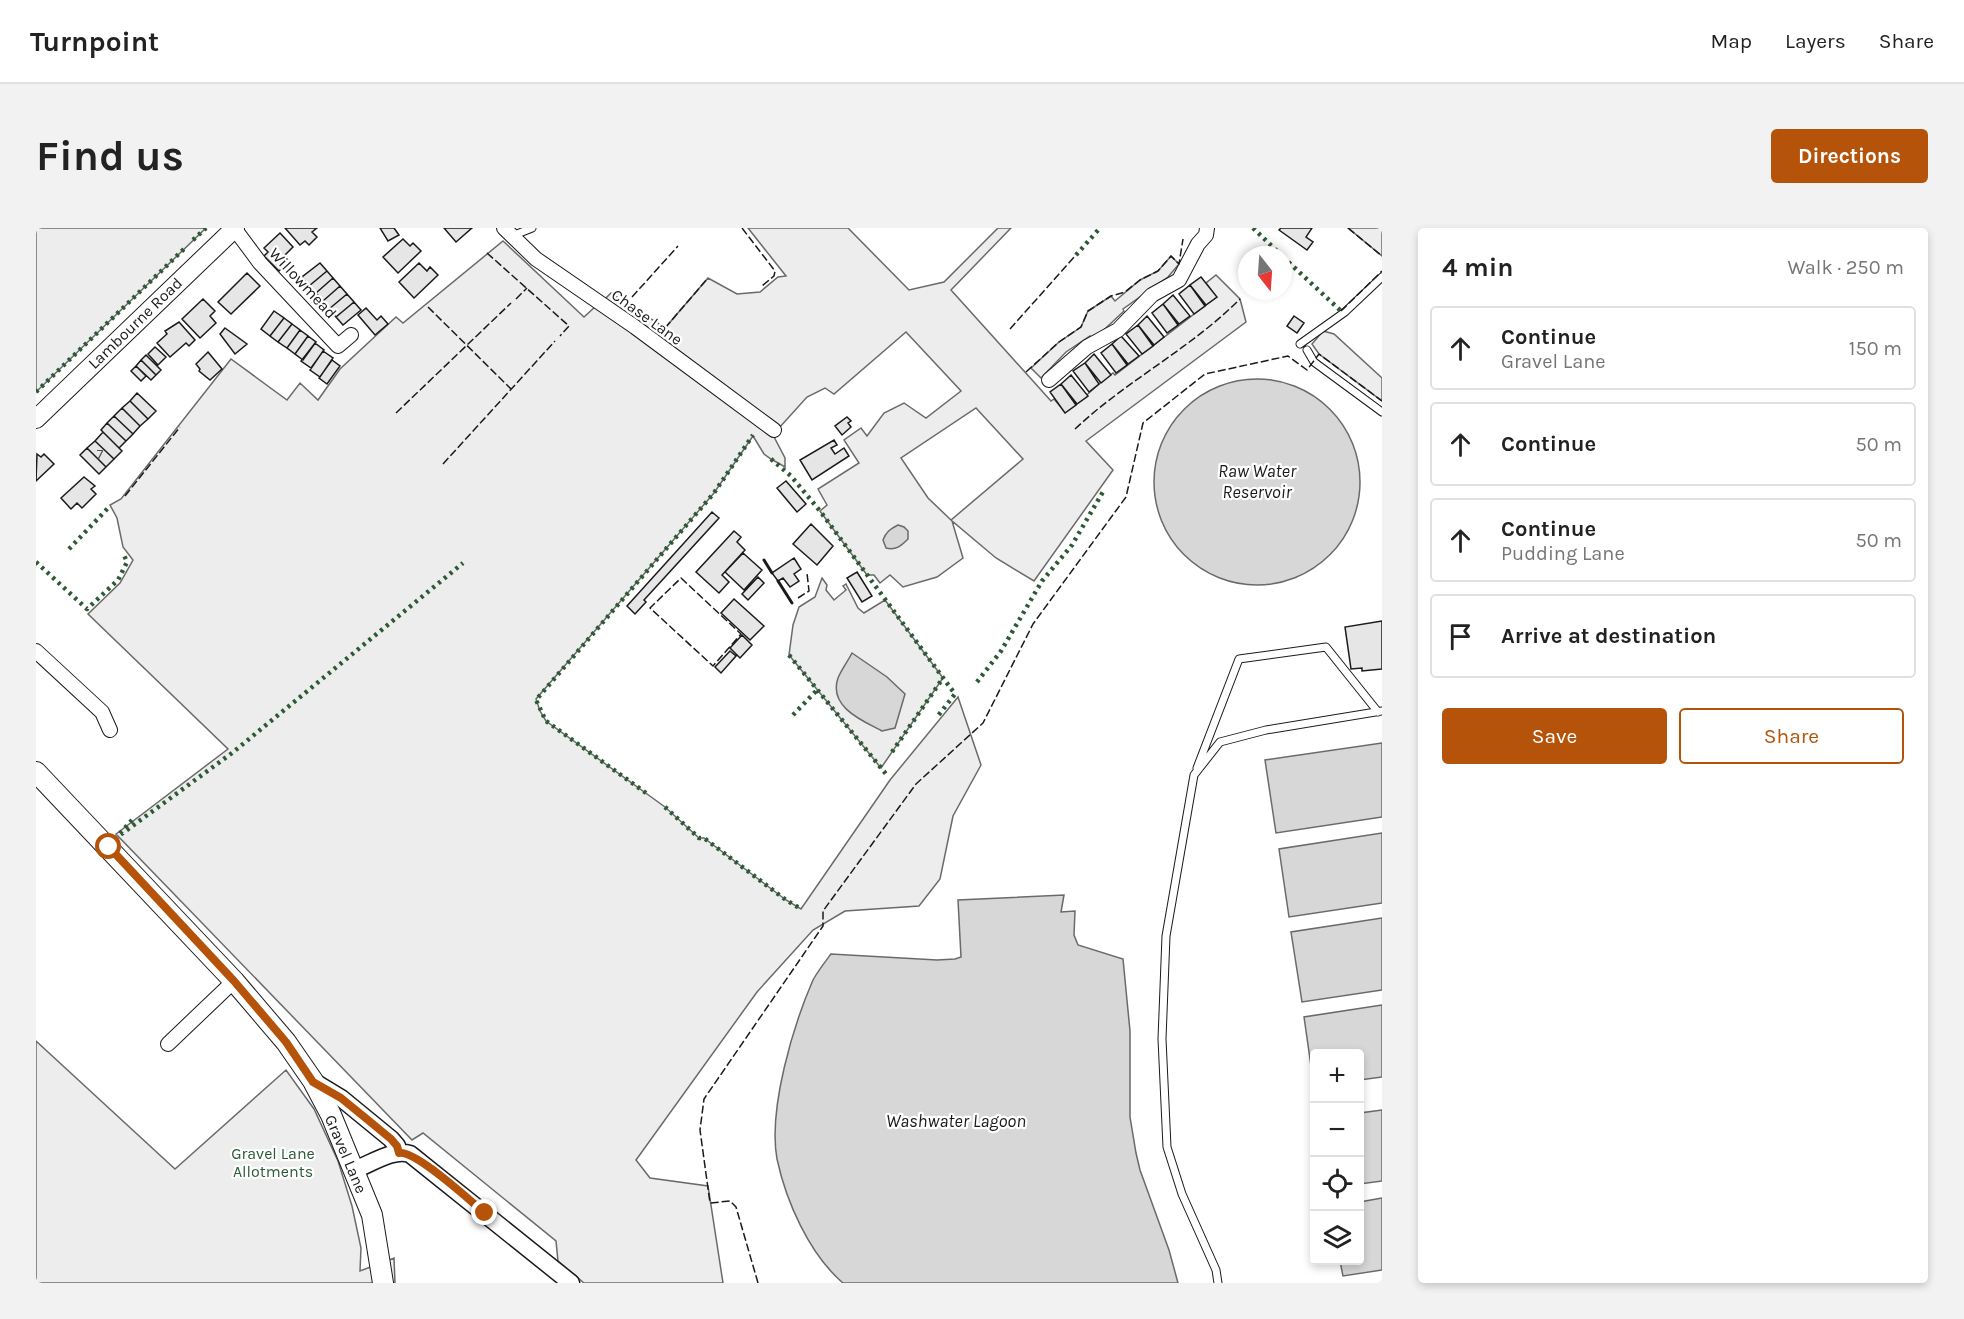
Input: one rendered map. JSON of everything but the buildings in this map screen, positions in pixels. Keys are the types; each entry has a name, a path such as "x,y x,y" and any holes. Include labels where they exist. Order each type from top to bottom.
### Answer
{"main road":[{"name":"Lambourne Road","path":"36,419 234,228"},
{"name":"Gravel Lane","path":"36,772 234,981 286,1042 313,1082 331,1115 354,1170 372,1215 383,1283"}],"street":[{"name":"Willowmead","path":"234,228 260,263 338,346 351,335"},
{"path":"1049,380 1087,347 1118,330 1152,295 1179,280 1198,244 1206,235 1207,228"},
{"name":"Chase Lane","path":"508,232 536,259 635,327 774,430"},
{"path":"36,651 102,712 110,730"},
{"path":"168,1044 234,981"},
{"path":"313,1082 350,1105 391,1139 399,1153"},
{"path":"354,1170 399,1153 405,1152 419,1159 571,1283"}],"lane":[{"path":"508,232 532,228"},
{"path":"1300,344 1345,312 1382,277"},
{"path":"1307,350 1314,362 1382,412"},
{"path":"1218,1283 1216,1270 1182,1194 1167,1147 1162,1039 1166,936 1194,775 1239,659 1326,647 1380,712"},
{"path":"1194,775 1221,742 1266,730 1380,712"}],"shaded area":[{"path":"36,228 206,228 36,392"},
{"path":"748,228 848,228 909,290 944,282 998,228 1011,228 951,290 1051,401 1054,399 1065,412 1068,395 1070,394 1078,403 1101,382 1113,373 1115,375 1216,297 1206,283 1216,275 1240,300 1246,322 1086,441 1113,470 1034,581 996,558 952,521 963,558 937,577 903,587 890,575 880,583 874,575 867,575 820,511 827,505 818,489 859,463 844,440 861,428 867,436 884,413 904,403 926,418 961,391 906,332 834,394 825,388 807,397 779,428 604,300 611,293 665,328 708,278 737,294 760,292 778,277 786,276","holes":["976,408 1023,459 951,520 928,498 901,458"]},
{"path":"1348,228 1382,228 1382,256"},
{"path":"503,241 584,317 596,306 773,435 785,458 785,467 764,454 753,436 714,493 536,699 546,721 665,807 699,838 704,838 801,909 890,780 958,697 981,765 953,816 940,879 919,906 845,911 813,930 757,992 636,1160 650,1178 708,1186 723,1283 584,1283 558,1261 556,1241 423,1133 412,1140 116,834 228,749 88,614 120,583 133,560 123,547 117,518 110,505 121,499 231,359 287,400 300,383 318,400 340,369 396,317 403,323"},
{"path":"1171,256 1179,264 1168,277 1123,309 1124,311 1094,339 1090,336 1066,352 1041,378 1031,368 1059,342 1081,327 1088,311 1111,296 1115,301 1140,280 1158,271"},
{"path":"1323,331 1334,334 1382,378 1382,401 1319,354 1312,344"},
{"path":"822,578 827,585 826,590 834,600 846,590 843,586 846,584 858,608 864,613 885,600 943,678 881,768 789,655 793,625 799,607 815,597"},
{"path":"36,1041 175,1169 286,1070 314,1109 338,1161 352,1206 361,1248 360,1271 394,1258 395,1283 36,1283"}],"water":[{"name":"Raw Water Reservoir","path":"1247,379 1267,379 1287,383 1306,391 1330,409 1343,425 1352,442 1360,472 1356,512 1352,522 1343,539 1330,555 1306,573 1287,581 1267,585 1247,585 1227,581 1208,573 1192,562 1177,547 1166,531 1158,512 1154,492 1154,472 1158,452 1166,433 1177,417 1192,402 1208,391 1227,383"},
{"path":"898,525 908,531 908,539 896,548 886,548 884,537"},
{"path":"852,653 887,677 905,694 895,728 882,731 866,723 849,712 838,697 836,688 838,678"},
{"path":"1382,743 1382,817 1276,833 1265,760"},
{"path":"1382,833 1382,903 1289,917 1279,849"},
{"name":"Washwater Lagoon","path":"1064,895 1061,912 1075,911 1074,935 1078,945 1123,959 1130,1031 1130,1117 1136,1153 1178,1283 843,1283 820,1257 801,1226 786,1192 777,1159 775,1139 776,1116 784,1068 790,1044 813,980 831,954 937,960 961,957 958,900"},
{"path":"1382,918 1382,990 1302,1002 1291,932"},
{"path":"1382,1005 1382,1077 1364,1079 1364,1049 1310,1049 1310,1059 1304,1017"},
{"path":"1382,1110 1382,1181 1364,1183 1364,1157 1364,1112"},
{"path":"1382,1198 1382,1270 1343,1276 1341,1265 1364,1265 1364,1201"}],"hedge":[{"path":"193,240 206,228"},
{"path":"1076,255 1100,228"},
{"path":"1253,228 1272,246"},
{"path":"36,392 186,247"},
{"path":"1292,265 1341,311"},
{"path":"646,793 546,721 536,700 714,493 753,435"},
{"path":"771,459 791,476 820,511 955,694 937,717"},
{"path":"977,682 1001,651 1042,581 1072,545 1104,490"},
{"path":"69,549 109,507"},
{"path":"36,562 87,609 118,580 127,562 123,553"},
{"path":"132,820 116,838 232,753 463,563"},
{"path":"789,655 886,774"},
{"path":"892,752 943,678"},
{"path":"793,715 817,690"},
{"path":"665,807 699,838 704,838 801,909"}],"fence":[{"path":"742,228 775,271 774,276 762,286"},
{"path":"1348,228 1382,256"},
{"path":"1026,372 1059,342 1081,327 1088,311 1111,296 1125,292 1140,280 1158,271 1171,256 1179,264 1183,239"},
{"path":"632,297 678,246"},
{"path":"487,253 569,326 560,336"},
{"path":"1010,329 1076,255"},
{"path":"1341,311 1382,271"},
{"path":"665,328 708,278"},
{"path":"516,299 527,288"},
{"path":"1075,429 1115,395 1200,334 1239,300"},
{"path":"396,413 511,303"},
{"path":"428,307 511,389"},
{"path":"443,464 555,341"},
{"path":"758,1283 736,1207 730,1201 710,1203 700,1130 704,1099 823,926 823,911 916,784 983,723 1033,624 1126,497 1143,423 1205,374 1288,356 1307,370 1319,354 1382,401"},
{"path":"125,496 180,427"},
{"path":"798,598 809,591 807,573"},
{"path":"681,578 741,634 713,666 650,608 681,578"}],"wall":[{"path":"764,560 772,573"},
{"path":"778,581 792,603"}],"route":[{"path":"109,847 234,981 286,1042 313,1082 341,1098 368,1120 391,1139 399,1153 405,1152 419,1159 485,1213"}],"park label":[{"name":"Gravel Lane Allotments","path":"273,1162"}]}
